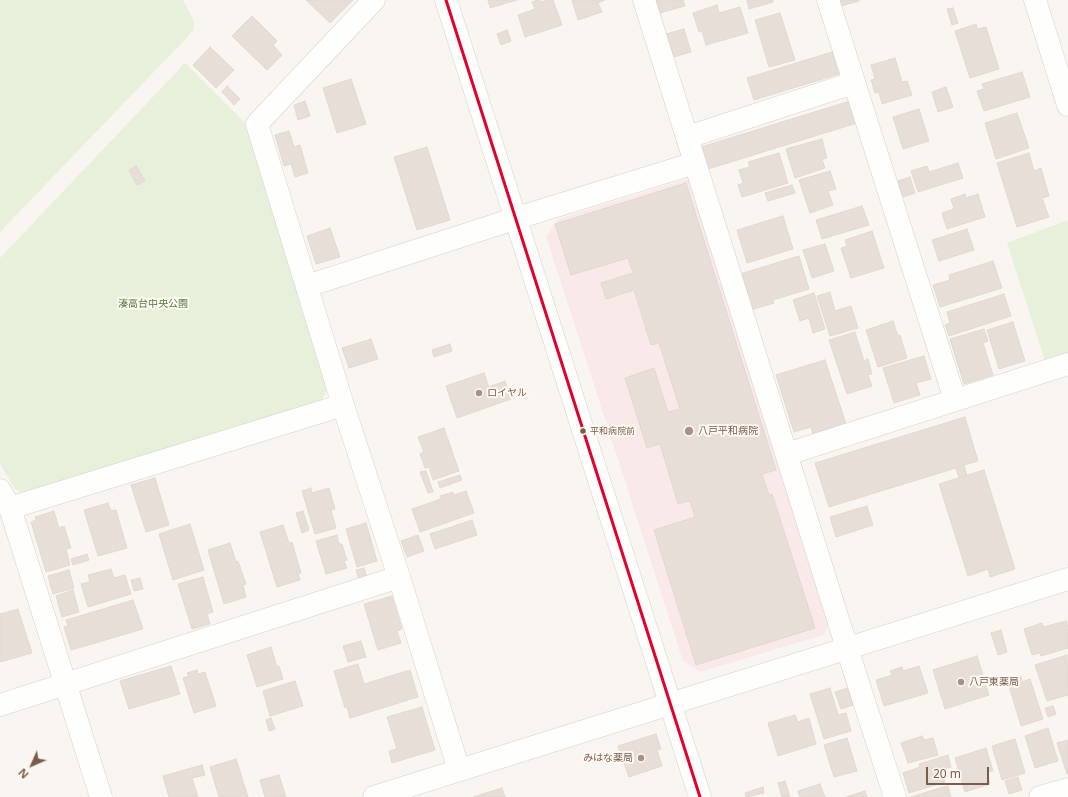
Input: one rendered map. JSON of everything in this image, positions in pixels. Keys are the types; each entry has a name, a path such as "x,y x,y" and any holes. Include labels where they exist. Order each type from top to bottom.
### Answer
{"street":[{"path":"374,0 257,124 343,405 460,770"},
{"path":"446,0 700,797"},
{"path":"644,0 895,797"},
{"path":"828,0 853,83 955,400"},
{"path":"1035,0 1068,105"},
{"path":"688,137 853,83"},
{"path":"307,286 516,218 695,164"},
{"path":"787,454 1068,364"},
{"path":"101,797 66,684 5,499 343,405"},
{"path":"0,705 399,577"},
{"path":"374,797 1068,579"},
{"path":"1040,797 1068,788"}],"shaded area":[{"name":"八戸平和病院","path":"690,178 829,625 823,635 700,672 683,661 546,236 558,219"}],"green space":[{"path":"0,0 183,0 194,21 193,31 0,232"},
{"name":"湊高台中央公園","path":"185,63 245,123 328,390 321,400 26,495 15,489 0,464 0,258"},
{"path":"1068,220 1068,364 1048,370 1007,243"}],"building":[{"path":"306,0 353,0 330,23"},
{"path":"488,0 517,0 490,8"},
{"path":"538,0 541,2 553,0 562,25 525,37 518,15 535,9 532,2"},
{"path":"572,0 605,0 598,3 602,12 578,20"},
{"path":"656,0 683,0 685,6 660,13"},
{"path":"747,0 773,0 773,2 749,9"},
{"path":"839,0 859,0 859,1 841,6"},
{"path":"717,5 719,13 740,7 748,33 706,45 702,31 699,32 693,13"},
{"path":"953,8 958,23 952,25 947,9"},
{"path":"780,13 795,60 769,67 755,20"},
{"path":"252,16 277,41 273,45 282,55 267,70 232,36"},
{"path":"976,24 977,29 986,27 999,69 970,78 955,31"},
{"path":"684,29 691,52 674,57 666,34"},
{"path":"507,30 511,41 501,45 497,34"},
{"path":"210,47 234,70 216,88 193,65"},
{"path":"832,52 839,74 754,100 747,78"},
{"path":"895,58 902,82 907,81 912,95 882,104 879,92 875,93 871,80 875,79 871,65"},
{"path":"1022,72 1030,97 984,111 977,91 984,89 982,84"},
{"path":"351,79 366,124 337,133 323,88"},
{"path":"227,86 240,99 234,105 222,92"},
{"path":"946,87 953,107 938,112 932,92"},
{"path":"305,101 310,116 298,120 294,105"},
{"path":"850,101 857,123 708,169 701,147"},
{"path":"919,109 929,141 903,149 893,117"},
{"path":"1017,113 1029,148 996,159 985,123"},
{"path":"289,131 294,147 300,145 308,173 295,177 291,164 284,166 275,135"},
{"path":"822,139 827,158 822,159 825,168 795,178 786,149"},
{"path":"427,147 450,220 417,230 394,157"},
{"path":"779,153 788,183 742,197 738,185 743,183 739,170 750,167 748,162"},
{"path":"1029,153 1034,171 1041,168 1049,196 1042,198 1049,217 1017,227 997,163"},
{"path":"958,163 963,178 918,192 911,171 927,166 929,172"},
{"path":"136,166 145,181 137,185 129,170"},
{"path":"830,171 836,189 828,191 833,205 810,213 799,180"},
{"path":"910,177 915,193 903,197 898,181"},
{"name":"八戸平和病院","path":"686,183 776,470 762,474 769,495 772,494 815,628 696,665 654,530 695,517 690,501 678,504 660,444 647,448 625,378 654,368 668,412 680,409 659,343 651,345 634,290 606,299 601,283 633,273 628,258 571,275 555,224"},
{"path":"792,185 795,193 768,201 765,193"},
{"path":"965,194 966,198 978,194 985,217 947,229 942,213 954,209 951,199"},
{"path":"862,206 869,225 822,239 816,220"},
{"path":"783,216 793,249 747,263 737,230"},
{"path":"330,228 340,257 316,264 307,236"},
{"path":"967,229 974,250 939,261 932,240"},
{"path":"872,231 884,268 851,278 841,248 847,246 845,240"},
{"path":"825,244 834,271 812,278 803,250"},
{"path":"799,256 809,289 773,300 774,303 751,310 740,274"},
{"path":"993,261 1002,288 940,307 933,285 950,280 949,275"},
{"path":"830,292 835,311 851,306 858,328 830,336 817,296"},
{"path":"814,293 825,329 813,333 809,318 800,321 793,300"},
{"path":"1004,294 1011,316 949,336 945,325 950,323 947,312"},
{"path":"893,321 898,336 900,335 907,358 878,367 866,330"},
{"path":"1013,322 1025,361 999,369 987,330"},
{"path":"984,329 988,341 983,343 993,375 964,384 950,339"},
{"path":"855,332 864,361 868,359 872,374 868,375 872,386 847,394 829,340"},
{"path":"371,339 378,359 349,368 342,348"},
{"path":"450,344 452,351 434,357 432,350"},
{"path":"924,356 931,379 916,383 920,395 894,403 883,368"},
{"path":"825,360 846,424 813,434 811,427 794,432 776,375"},
{"name":"ロイヤル","path":"484,373 489,387 505,381 511,399 457,418 446,386"},
{"path":"965,417 978,461 964,465 967,476 959,478 956,468 829,507 815,463"},
{"path":"444,428 459,471 433,480 429,467 425,468 420,454 424,452 418,437"},
{"path":"984,470 1015,569 990,577 988,569 968,576 939,484"},
{"path":"426,471 433,492 428,493 420,472"},
{"path":"460,475 462,480 440,488 438,482"},
{"path":"155,478 169,525 146,532 131,485"},
{"path":"311,488 312,493 329,488 335,509 331,510 336,528 315,534 302,491"},
{"path":"466,491 474,513 420,532 412,509 441,499 440,496 453,492 454,495"},
{"path":"108,503 111,511 116,510 127,548 98,556 84,510"},
{"path":"867,506 873,525 836,537 830,517"},
{"path":"54,511 59,528 64,526 71,548 66,549 70,565 46,572 31,522 36,520 35,517"},
{"path":"303,511 309,530 302,533 296,513"},
{"path":"472,520 477,535 435,549 430,534"},
{"path":"366,523 377,561 357,567 346,529"},
{"path":"190,524 204,570 173,580 159,534"},
{"path":"283,525 289,543 292,542 301,573 298,574 300,580 277,587 260,532"},
{"path":"337,535 339,544 342,544 347,560 344,561 347,568 326,574 316,541"},
{"path":"418,535 424,551 407,557 401,541"},
{"path":"230,543 236,562 238,561 246,584 243,585 246,597 224,604 208,550"},
{"path":"87,554 89,560 73,565 71,559"},
{"path":"364,568 367,578 359,580 356,570"},
{"path":"111,569 114,578 125,575 131,594 88,607 81,584 90,582 88,575"},
{"path":"69,570 74,588 53,594 48,576"},
{"path":"203,577 213,612 207,614 210,624 192,629 178,584"},
{"path":"140,578 143,589 134,591 131,580"},
{"path":"73,590 79,612 62,617 56,596"},
{"path":"392,596 402,629 397,631 401,643 378,650 364,604"},
{"path":"133,600 143,629 71,650 64,627 68,626 66,620"},
{"path":"18,609 32,653 0,662 0,614"},
{"path":"1066,621 1068,628 1068,648 1041,656 1040,653 1032,655 1024,629 1042,623 1043,627"},
{"path":"1001,630 1007,652 998,655 991,633"},
{"path":"361,641 366,657 348,662 343,646"},
{"path":"271,647 277,667 279,666 283,679 257,687 247,655"},
{"path":"1067,655 1068,695 1047,701 1035,665"},
{"name":"八戸東薬局","path":"977,656 989,695 945,709 933,670"},
{"path":"358,664 364,684 410,670 418,697 350,718 347,707 345,708 334,671"},
{"path":"171,666 180,694 129,709 120,681"},
{"path":"919,666 928,693 884,706 876,680 892,675 890,671 902,667 903,671"},
{"path":"197,670 198,674 205,672 216,706 194,713 183,678 189,676 187,673"},
{"path":"1021,677 1022,682 1030,679 1043,719 1021,726 1009,686 1011,685 1010,680"},
{"path":"295,681 303,706 270,716 263,691"},
{"path":"830,688 838,715 846,713 851,731 824,739 810,694"},
{"path":"848,688 853,705 841,709 835,692"},
{"path":"1053,706 1056,714 1048,717 1045,708"},
{"path":"422,707 435,750 392,763 389,751 397,749 387,717"},
{"path":"795,715 798,722 809,718 816,744 778,756 768,723"},
{"path":"271,718 275,729 269,731 266,720"},
{"path":"1048,728 1058,761 1035,768 1025,736"},
{"name":"みはな薬局","path":"656,734 661,749 657,750 662,766 629,777 618,746"},
{"path":"922,736 924,740 933,738 938,755 908,763 901,743"},
{"path":"847,738 857,771 834,777 824,745"},
{"path":"1015,739 1025,773 1002,780 992,746"},
{"path":"1068,740 1068,774 1067,774 1057,743"},
{"path":"986,748 993,771 987,772 990,784 965,792 955,758"},
{"path":"948,755 951,767 941,770 945,782 909,793 903,773 920,767 919,764"},
{"path":"236,759 248,797 219,797 210,767"},
{"path":"202,765 205,775 192,778 198,797 169,797 163,776"},
{"path":"279,775 286,797 265,797 260,780"},
{"path":"1018,777 1022,790 1009,794 1005,781"},
{"path":"785,781 790,797 782,797 778,783"},
{"path":"820,784 825,797 800,797 798,791"},
{"path":"948,786 951,797 911,797 943,787"},
{"path":"763,787 764,793 746,797 745,793"},
{"path":"502,788 505,797 473,797"},
{"path":"865,791 867,797 846,797"}],"transit line":[{"path":"446,0 700,797"}],"place":[{"name":"ロイヤル","path":"479,393"},
{"name":"平和病院前","path":"583,431"},
{"name":"八戸平和病院","path":"689,431"},
{"name":"八戸東薬局","path":"961,682"},
{"name":"みはな薬局","path":"641,758"}]}
